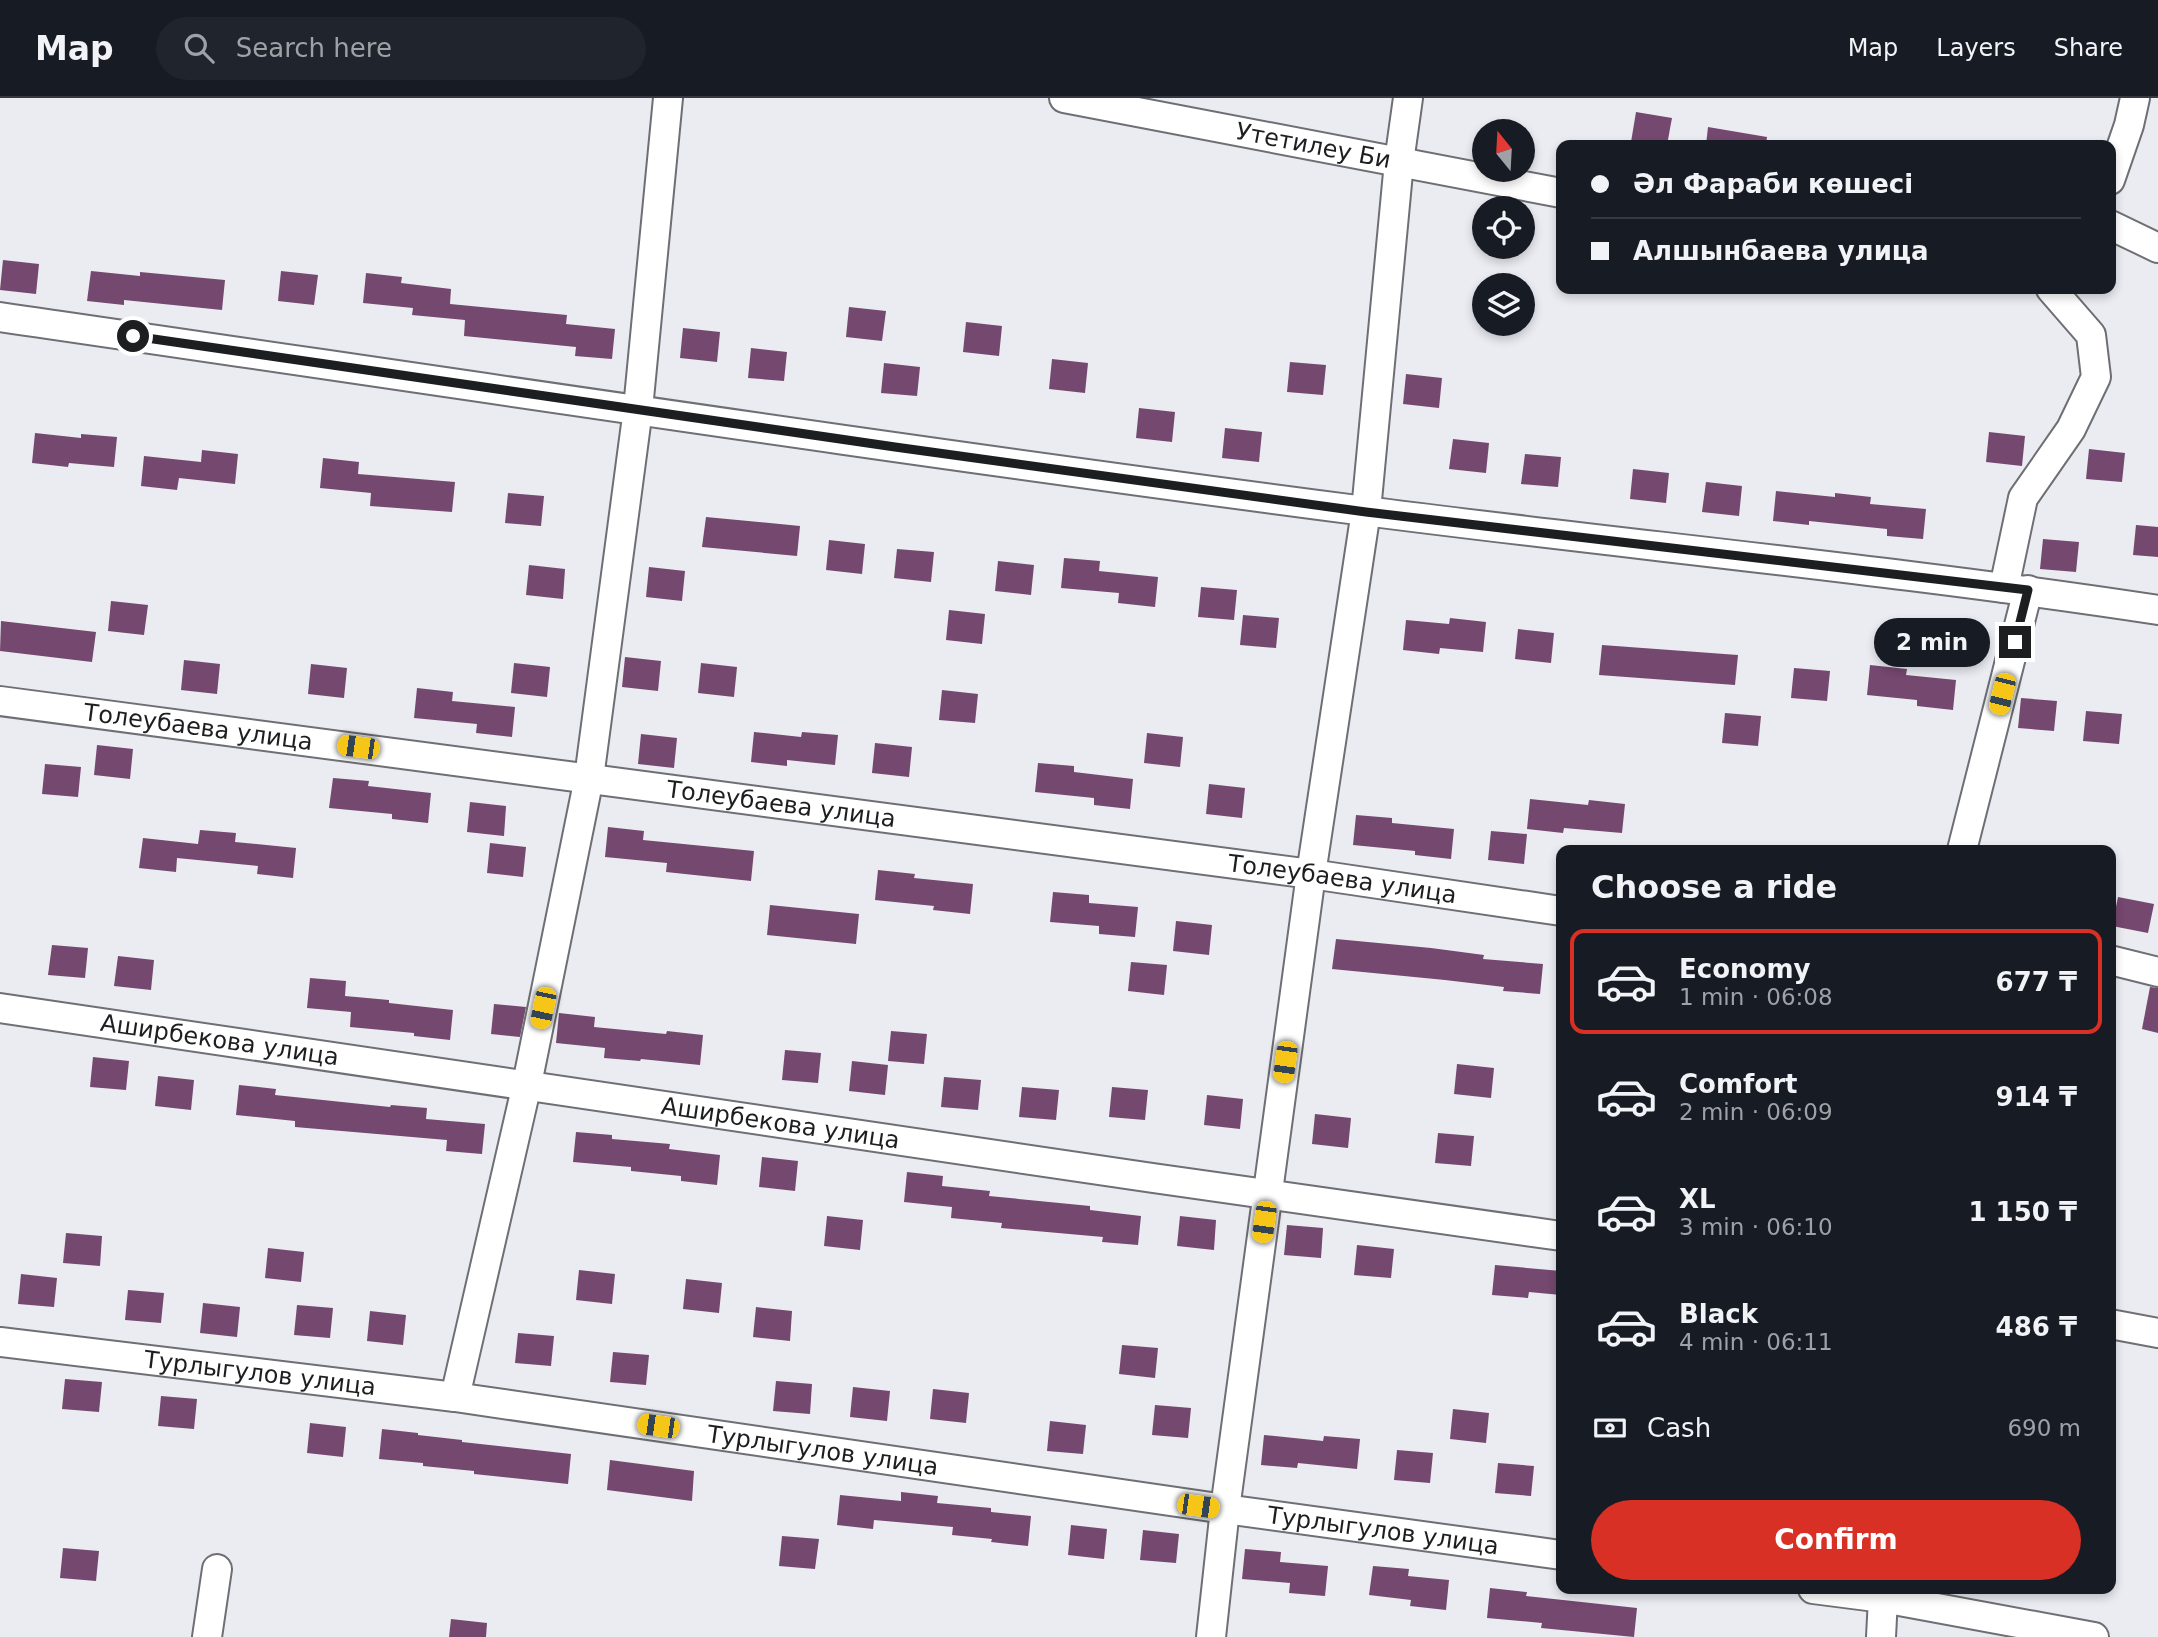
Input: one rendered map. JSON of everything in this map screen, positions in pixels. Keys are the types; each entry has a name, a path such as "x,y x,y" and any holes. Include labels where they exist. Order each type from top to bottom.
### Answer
{"street":[{"path":"455,1397 527,1084 589,778 638,409 668,98"},
{"name":"Утетилеу Би","path":"1064,98 1556,192"},
{"path":"1211,1637 1225,1509 1311,874 1366,512 1399,162 1408,98"},
{"path":"2116,163 2135,98"},
{"path":"2116,228 2158,248"},
{"path":"1963,845 2016,589 2023,498 2071,429 2096,377 2091,335 2055,294"},
{"path":"0,317 1366,512 2016,589 2158,610"},
{"name":"Толеубаева улица","path":"0,701 1311,874 1556,910"},
{"path":"2116,962 2158,972"},
{"name":"Аширбекова улица","path":"0,1009 1556,1235"},
{"path":"2116,1325 2158,1333"},
{"name":"Турлыгулов улица","path":"0,1342 455,1397 1556,1554"},
{"path":"207,1637 217,1569"},
{"path":"1881,1637 1882,1594 2094,1637"}],"building":[{"path":"1636,112 1672,118 1668,140 1631,140"},
{"path":"1708,127 1767,137 1767,140 1707,140"},
{"path":"3,260 39,264 36,294 0,290"},
{"path":"91,271 140,276 140,272 225,280 222,310 124,300 124,305 87,301"},
{"path":"281,271 318,275 314,305 278,301"},
{"path":"366,273 402,277 401,283 451,289 450,304 567,315 566,324 615,329 612,359 575,356 576,347 464,336 465,320 412,315 413,308 363,303"},
{"path":"849,307 886,311 882,341 846,337"},
{"path":"966,322 1002,326 999,356 963,352"},
{"path":"683,328 720,332 717,362 680,358"},
{"path":"751,348 787,352 784,381 748,378"},
{"path":"1052,359 1088,363 1085,393 1049,389"},
{"path":"1290,362 1326,365 1323,395 1287,392"},
{"path":"884,363 920,367 917,396 881,393"},
{"path":"1406,374 1442,378 1439,408 1403,404"},
{"path":"1139,408 1175,412 1172,442 1136,438"},
{"path":"1225,428 1262,432 1259,462 1222,458"},
{"path":"1989,432 2025,436 2022,466 1986,462"},
{"path":"35,433 81,438 81,434 117,437 114,467 69,463 68,467 32,463"},
{"path":"1453,439 1489,443 1486,473 1449,469"},
{"path":"2089,449 2125,453 2122,482 2086,479"},
{"path":"202,450 238,454 235,484 179,478 177,490 141,486 144,456 201,462"},
{"path":"1525,454 1561,457 1558,487 1521,484"},
{"path":"323,458 359,462 358,474 455,482 452,512 370,506 371,493 320,488"},
{"path":"1633,469 1669,473 1666,503 1630,499"},
{"path":"1706,482 1742,486 1739,516 1702,512"},
{"path":"1776,491 1835,497 1835,493 1871,497 1870,504 1926,509 1923,539 1887,536 1887,529 1809,521 1809,525 1773,521"},
{"path":"508,493 544,496 541,526 505,523"},
{"path":"706,517 800,526 797,556 702,547"},
{"path":"2136,525 2158,527 2158,557 2133,555"},
{"path":"2043,539 2079,542 2076,572 2040,569"},
{"path":"829,540 865,544 862,574 826,570"},
{"path":"897,549 934,552 931,582 894,578"},
{"path":"1064,558 1100,561 1099,571 1158,577 1155,607 1118,603 1119,593 1061,588"},
{"path":"998,561 1034,565 1031,595 995,591"},
{"path":"529,565 565,569 563,599 526,595"},
{"path":"649,567 685,571 682,601 646,597"},
{"path":"1201,587 1237,590 1234,620 1198,617"},
{"path":"111,601 148,605 144,635 108,631"},
{"path":"949,610 985,614 982,644 946,640"},
{"path":"1243,615 1279,618 1276,648 1240,645"},
{"path":"1450,618 1486,622 1483,652 1440,648 1439,654 1403,650 1406,620 1449,624"},
{"path":"1,621 96,632 92,662 0,651"},
{"path":"1518,629 1554,633 1551,663 1515,659"},
{"path":"1602,645 1738,655 1735,685 1599,675"},
{"path":"625,657 661,661 658,691 622,687"},
{"path":"184,660 220,664 217,694 181,690"},
{"path":"514,663 550,667 547,697 511,693"},
{"path":"701,663 737,667 734,697 698,693"},
{"path":"311,664 347,668 344,698 308,694"},
{"path":"1870,665 1907,669 1906,675 1956,680 1953,710 1917,706 1917,700 1867,695"},
{"path":"1794,668 1830,671 1827,701 1791,698"},
{"path":"417,688 453,692 452,701 515,707 512,737 476,733 477,724 414,718"},
{"path":"942,690 978,694 975,723 939,720"},
{"path":"2021,698 2057,701 2054,731 2018,728"},
{"path":"2086,711 2122,714 2119,744 2083,741"},
{"path":"1725,713 1761,716 1758,746 1722,743"},
{"path":"754,732 801,737 802,732 838,735 835,765 787,760 787,766 751,762"},
{"path":"1147,733 1183,737 1180,767 1144,763"},
{"path":"641,734 677,738 674,768 638,764"},
{"path":"875,743 912,747 909,777 872,773"},
{"path":"97,745 133,749 130,779 94,775"},
{"path":"1038,763 1074,766 1074,772 1133,779 1130,809 1094,805 1094,798 1035,792"},
{"path":"45,764 81,767 78,797 42,794"},
{"path":"333,778 369,781 368,786 431,793 428,823 392,819 392,814 329,808"},
{"path":"1209,784 1245,788 1242,818 1206,814"},
{"path":"1530,799 1588,805 1589,800 1625,804 1622,833 1564,828 1563,833 1527,829"},
{"path":"470,802 506,806 504,836 467,832"},
{"path":"1356,815 1392,818 1392,823 1454,829 1451,859 1415,855 1415,851 1353,845"},
{"path":"608,827 644,831 643,840 754,851 751,881 666,872 667,863 605,857"},
{"path":"200,830 236,833 235,842 296,848 293,878 257,874 258,866 177,858 176,872 139,868 143,838 198,844"},
{"path":"1491,831 1527,834 1524,864 1488,860"},
{"path":"490,843 526,847 523,877 487,873"},
{"path":"878,870 915,874 914,878 973,884 970,914 933,910 934,906 875,900"},
{"path":"1053,892 1089,895 1089,903 1138,907 1135,937 1099,934 1099,926 1050,922"},
{"path":"2118,897 2154,904 2148,933 2116,927"},
{"path":"770,905 859,914 856,944 767,935"},
{"path":"1176,921 1212,925 1209,955 1173,951"},
{"path":"1336,939 1431,948 1484,955 1483,959 1543,964 1540,994 1503,991 1504,987 1332,969"},
{"path":"52,945 88,948 85,978 48,975"},
{"path":"118,956 154,960 151,990 114,986"},
{"path":"1131,962 1167,965 1164,995 1128,991"},
{"path":"310,978 346,981 345,996 453,1010 450,1040 414,1036 414,1033 350,1027 351,1012 307,1008"},
{"path":"2150,987 2158,988 2158,1033 2142,1029"},
{"path":"494,1004 526,1007 520,1037 491,1034"},
{"path":"559,1013 595,1017 594,1027 703,1035 700,1065 604,1058 605,1048 556,1043"},
{"path":"891,1031 927,1034 924,1064 888,1061"},
{"path":"785,1050 821,1053 818,1083 782,1080"},
{"path":"93,1057 129,1061 126,1090 90,1087"},
{"path":"852,1061 888,1065 885,1095 849,1091"},
{"path":"1457,1064 1494,1068 1491,1098 1454,1094"},
{"path":"158,1076 194,1080 191,1110 155,1106"},
{"path":"944,1077 981,1080 978,1110 941,1107"},
{"path":"239,1085 276,1089 275,1095 390,1107 427,1108 426,1119 485,1124 482,1154 446,1151 447,1140 295,1127 295,1121 236,1115"},
{"path":"1022,1087 1059,1090 1056,1120 1019,1117"},
{"path":"1112,1087 1148,1090 1145,1120 1109,1117"},
{"path":"1207,1095 1243,1099 1240,1129 1204,1125"},
{"path":"1315,1114 1351,1118 1348,1148 1312,1144"},
{"path":"576,1132 612,1135 612,1139 670,1144 669,1149 720,1155 717,1185 681,1181 681,1176 631,1171 631,1167 573,1162"},
{"path":"1438,1133 1474,1136 1471,1166 1435,1163"},
{"path":"762,1157 798,1161 795,1191 759,1187"},
{"path":"907,1172 943,1176 942,1186 990,1191 989,1196 1090,1206 1090,1210 1141,1216 1138,1245 1102,1242 1103,1237 1001,1228 1002,1223 951,1218 952,1207 904,1202"},
{"path":"827,1216 863,1220 860,1250 824,1246"},
{"path":"1180,1216 1216,1220 1214,1250 1177,1246"},
{"path":"1287,1225 1323,1228 1321,1258 1284,1255"},
{"path":"66,1233 102,1236 100,1266 63,1263"},
{"path":"1357,1245 1394,1249 1391,1278 1354,1275"},
{"path":"268,1248 304,1252 301,1282 265,1278"},
{"path":"1495,1265 1556,1271 1556,1295 1529,1292 1528,1298 1492,1295"},
{"path":"579,1270 615,1274 612,1304 576,1300"},
{"path":"21,1274 57,1278 54,1307 18,1304"},
{"path":"686,1279 722,1283 719,1313 683,1309"},
{"path":"128,1290 164,1293 161,1323 125,1320"},
{"path":"203,1303 240,1307 237,1337 200,1333"},
{"path":"297,1305 333,1308 330,1338 294,1335"},
{"path":"756,1307 792,1311 790,1341 753,1337"},
{"path":"370,1311 406,1315 403,1345 367,1341"},
{"path":"518,1333 554,1336 551,1366 515,1363"},
{"path":"1122,1345 1158,1348 1155,1378 1119,1374"},
{"path":"613,1352 649,1355 646,1385 610,1382"},
{"path":"65,1379 102,1382 99,1412 62,1409"},
{"path":"776,1381 812,1384 810,1414 773,1411"},
{"path":"853,1387 890,1391 887,1421 850,1417"},
{"path":"933,1389 969,1393 966,1423 930,1419"},
{"path":"161,1396 197,1399 194,1429 158,1426"},
{"path":"1155,1405 1191,1408 1188,1438 1152,1435"},
{"path":"1453,1409 1489,1413 1486,1443 1450,1439"},
{"path":"1050,1421 1086,1425 1083,1454 1047,1451"},
{"path":"310,1423 346,1427 343,1457 307,1453"},
{"path":"382,1429 462,1442 571,1454 568,1484 474,1474 474,1471 379,1459"},
{"path":"1264,1435 1323,1441 1324,1436 1360,1439 1357,1469 1298,1463 1297,1468 1261,1465"},
{"path":"1397,1450 1433,1453 1430,1483 1394,1480"},
{"path":"610,1460 694,1471 692,1501 607,1490"},
{"path":"1498,1463 1534,1466 1531,1496 1495,1493"},
{"path":"901,1492 938,1496 937,1503 991,1508 991,1512 1031,1516 1028,1546 952,1535 953,1527 874,1520 873,1529 837,1525 840,1495 901,1501"},
{"path":"1071,1525 1107,1529 1104,1559 1068,1555"},
{"path":"1143,1530 1179,1534 1176,1563 1140,1560"},
{"path":"782,1536 819,1539 815,1569 779,1566"},
{"path":"63,1548 99,1551 96,1581 60,1578"},
{"path":"1245,1549 1281,1552 1280,1562 1328,1566 1325,1596 1289,1593 1290,1583 1242,1579"},
{"path":"1373,1566 1409,1569 1408,1576 1449,1580 1446,1610 1410,1606 1411,1600 1369,1595"},
{"path":"1490,1588 1527,1592 1526,1596 1637,1608 1634,1637 1541,1628 1542,1623 1487,1618"},
{"path":"451,1619 487,1623 486,1637 449,1637"}],"route":[{"path":"133,336 895,447 1366,512 2028,590 2015,642"}]}
